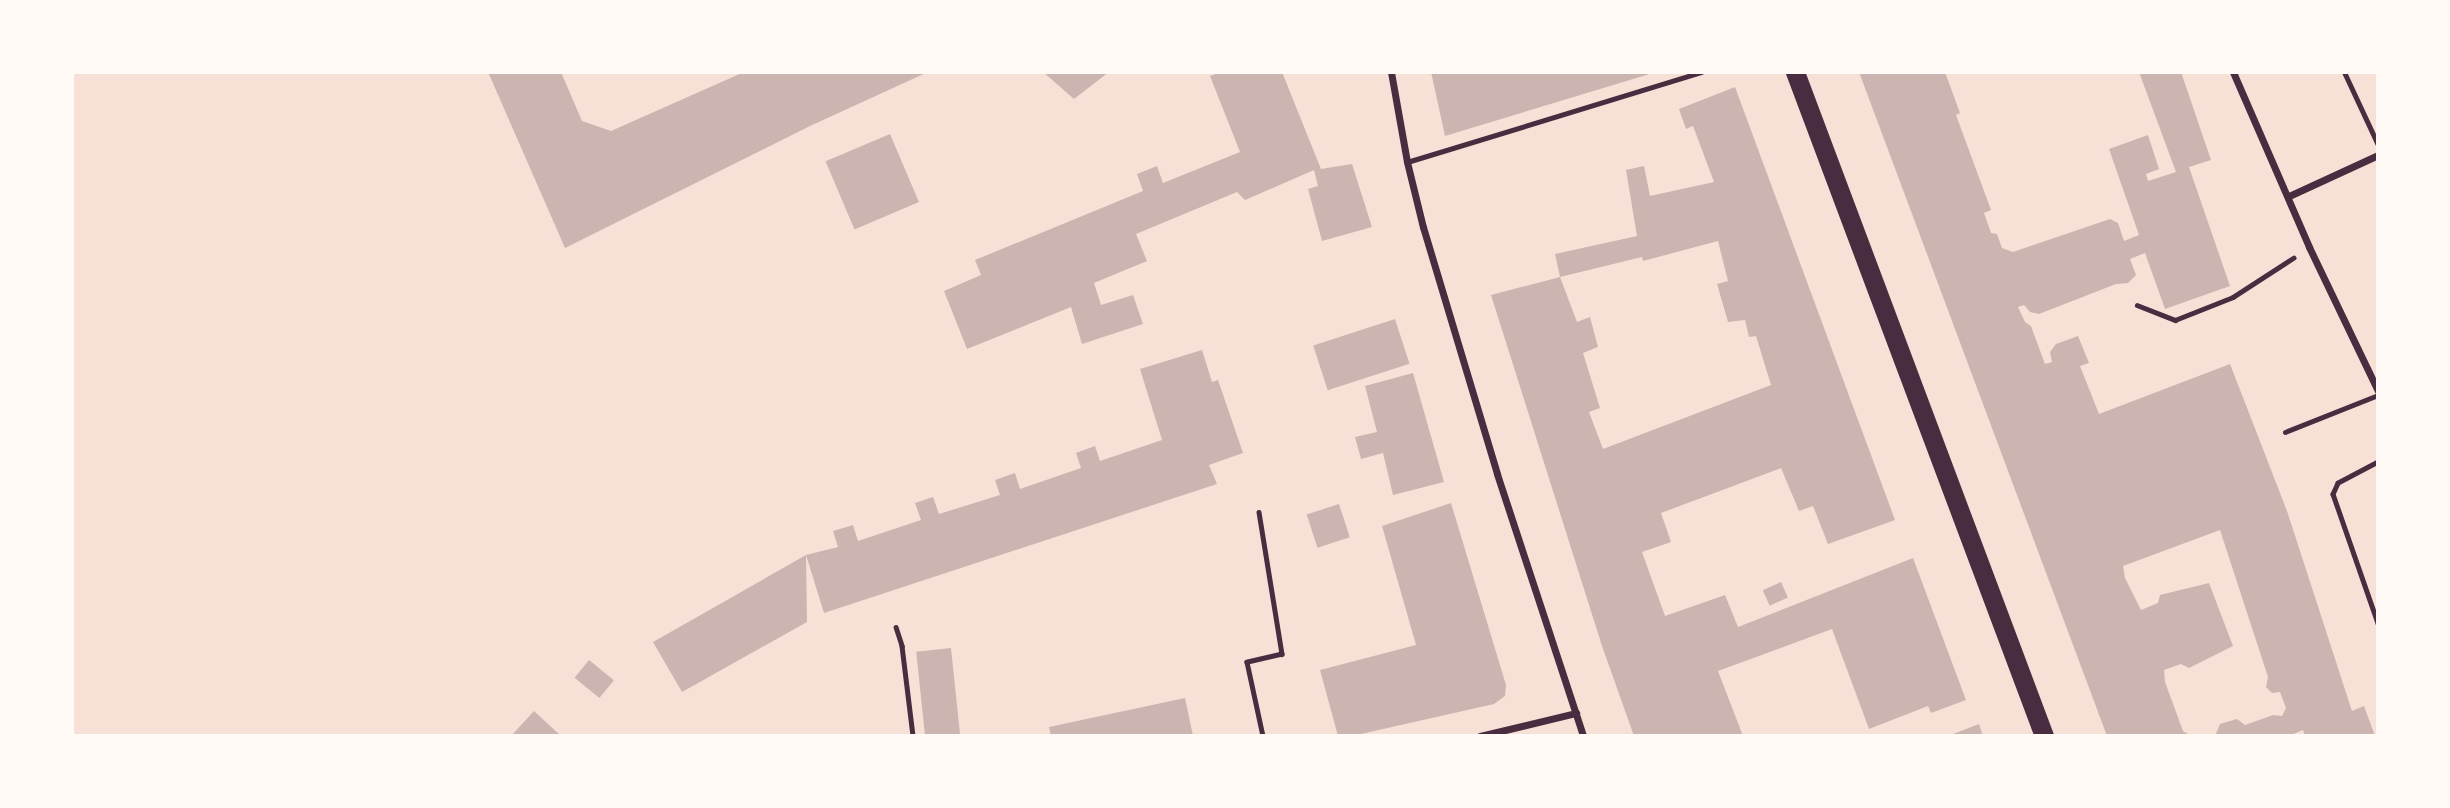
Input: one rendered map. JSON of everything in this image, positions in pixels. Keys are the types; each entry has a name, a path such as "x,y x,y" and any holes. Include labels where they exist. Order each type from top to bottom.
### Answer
{"highway":[{"path":"1795,72 2045,736"}],"street":[{"path":"1391,72 1407,162 1423,227 1493,461 1583,736"},
{"path":"2233,72 2309,247 2378,393"},
{"path":"2289,196 2378,155"},
{"path":"1480,736 1576,713"}],"lane":[{"path":"1407,162 1702,72"},
{"path":"2344,72 2378,145"},
{"path":"2285,432 2378,393"}],"path":[{"path":"2137,305 2175,320 2234,297 2309,247"},
{"path":"2378,462 2338,483 2333,494 2378,623"},
{"path":"1259,512 1282,654 1247,662 1263,736"},
{"path":"896,627 902,646 913,736"}],"building":[{"path":"488,72 561,72 582,121 611,131 744,72 928,72 810,126 565,248"},
{"path":"1043,72 1109,72 1074,99"},
{"path":"1221,72 1282,72 1321,169 1352,164 1372,227 1322,241 1308,189 1318,186 1314,170 1245,200 1237,192 1136,234 1147,261 1094,283 1101,305 1133,295 1143,324 1082,344 1071,307 967,349 944,291 981,275 975,260 1143,191 1137,174 1157,166 1163,183 1240,152 1210,76"},
{"path":"1431,72 1653,72 1653,73 1445,136"},
{"path":"1859,72 1945,72 1960,113 1956,115 1991,210 1984,213 1991,233 1997,234 2002,248 2013,252 2110,219 2118,223 2124,241 2139,235 2109,149 2148,135 2159,169 2146,174 2148,181 2176,172 2139,72 2181,72 2211,160 2189,167 2230,286 2165,309 2145,253 2130,259 2136,275 2128,283 2116,284 2039,314 2030,312 2024,305 2018,307 2025,322 2031,326 2045,364 2052,362 2050,352 2056,344 2078,336 2089,363 2080,366 2099,414 2230,364 2287,511 2352,711 2364,706 2375,736 2305,736 2303,730 2289,736 2215,736 2220,724 2237,719 2245,725 2273,715 2282,716 2286,708 2280,692 2272,693 2266,687 2268,677 2220,530 2123,566 2125,578 2141,610 2158,603 2160,595 2209,583 2233,646 2189,668 2181,664 2164,670 2165,682 2183,731 2191,736 2107,736"},
{"path":"1735,87 1895,520 1828,544 1813,506 1799,511 1781,468 1661,513 1671,542 1642,552 1665,616 1725,595 1738,627 1913,558 1966,700 1931,713 1928,706 1869,729 1832,629 1718,671 1743,736 1634,736 1602,646 1491,295 1560,277 1555,254 1637,236 1626,170 1644,166 1650,196 1714,182 1693,126 1686,129 1679,109","holes":["1718,241 1728,281 1717,284 1728,322 1745,320 1749,337 1756,336 1771,385 1603,449 1589,412 1600,408 1583,353 1598,347 1590,317 1577,322 1560,277 1642,257 1643,261"]},
{"path":"890,134 919,202 854,229 826,161"},
{"path":"1395,319 1410,364 1328,390 1313,346"},
{"path":"1202,350 1212,382 1218,380 1243,453 1209,465 1217,484 824,613 806,555 838,547 833,531 853,525 858,541 921,520 915,503 933,497 939,514 1000,495 995,480 1015,473 1020,489 1081,468 1076,453 1095,446 1100,461 1162,440 1140,369"},
{"path":"1413,373 1444,482 1393,495 1383,453 1361,459 1355,437 1377,432 1365,386"},
{"path":"1451,503 1506,685 1505,696 1494,704 1352,736 1338,736 1320,670 1416,645 1382,526"},
{"path":"1339,504 1350,537 1317,548 1307,515"},
{"path":"806,555 807,622 682,692 653,642"},
{"path":"1781,582 1788,598 1770,606 1763,590"},
{"path":"951,648 960,736 925,736 916,652"},
{"path":"589,660 614,680 599,698 575,678"},
{"path":"1185,698 1193,736 1051,736 1049,727"},
{"path":"534,711 561,736 511,736"},
{"path":"1979,724 1983,736 1948,736"}]}
